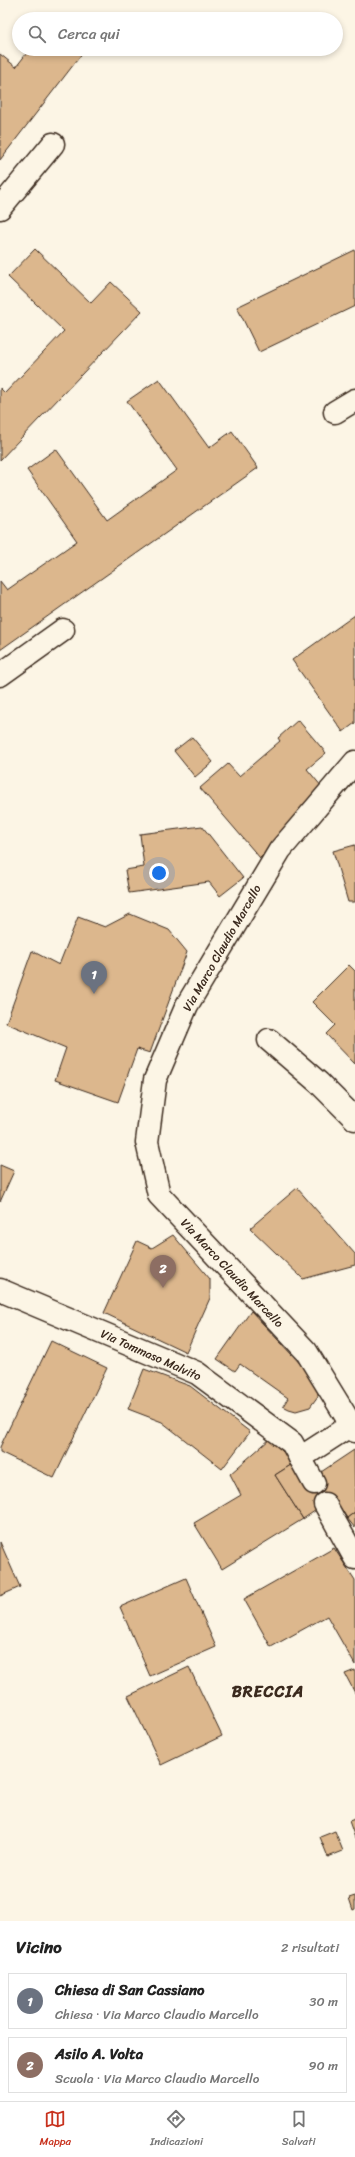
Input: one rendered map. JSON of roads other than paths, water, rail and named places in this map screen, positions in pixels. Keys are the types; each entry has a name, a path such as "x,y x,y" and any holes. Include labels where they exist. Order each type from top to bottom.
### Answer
{"street":[{"path":"0,208 53,144"},
{"path":"335,412 355,400"},
{"path":"0,675 63,630"},
{"name":"Via Marco Claudio Marcello","path":"353,1428 306,1351 159,1195 147,1142 155,1080 187,1005 280,850 355,762"},
{"path":"269,1040 319,1083 355,1119"},
{"name":"Via Tommaso Malvito","path":"0,1290 197,1373 292,1442 314,1483"},
{"path":"300,1458 353,1428"},
{"path":"326,1504 355,1558"}],"place":[{"name":"Chiesa di San Cassiano","path":"94,994"},
{"name":"Asilo A. Volta","path":"163,1288"}],"district":[{"name":"BRECCIA","path":"268,1691"}]}
